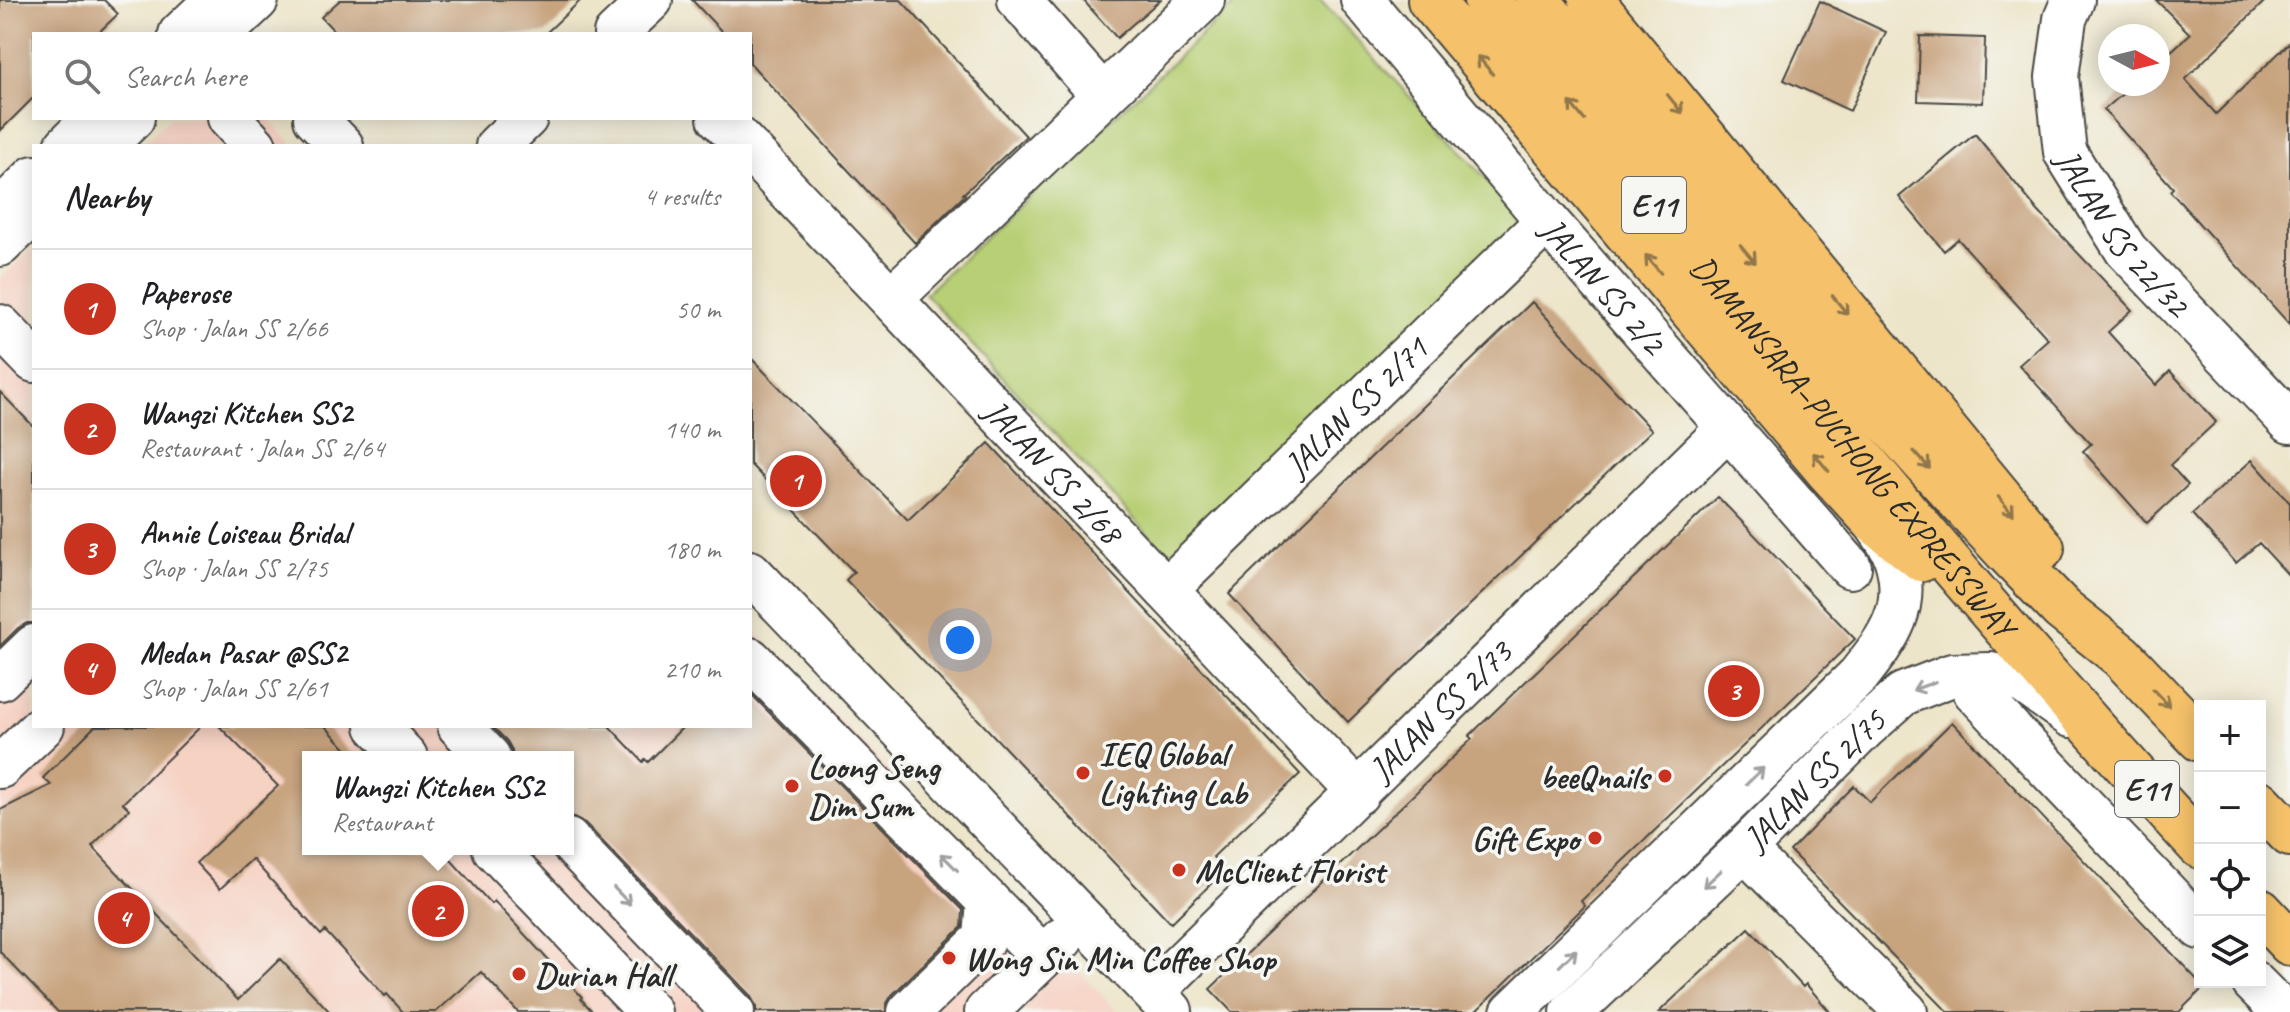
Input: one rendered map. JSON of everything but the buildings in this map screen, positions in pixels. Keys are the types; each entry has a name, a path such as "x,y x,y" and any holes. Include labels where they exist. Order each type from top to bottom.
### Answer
{"highway":[{"path":"1430,0 1829,472 1873,520 1992,615"},
{"name":"DAMANSARA–PUCHONG EXPRESSWAY","path":"1486,0 1837,395 2062,609 2121,656 2194,733"},
{"name":"DAMANSARA–PUCHONG EXPRESSWAY","path":"1537,0 1837,395 1992,615 2198,844"},
{"path":"1591,0 2054,562 2087,604 2121,656"},
{"path":"2266,809 2290,834"},
{"path":"2265,916 2290,943"}],"street":[{"path":"1019,0 1103,96"},
{"path":"891,299 1203,0"},
{"name":"JALAN SS 2/2","path":"1362,0 1547,221 1850,567"},
{"path":"1622,0 1635,56"},
{"name":"JALAN SS 22/32","path":"2073,0 2065,19 2057,77 2065,152 2126,250 2290,422"},
{"path":"68,144 92,120"},
{"path":"106,144 131,120"},
{"path":"231,120 253,144"},
{"path":"317,120 340,144"},
{"path":"499,144 524,120"},
{"name":"JALAN SS 2/68","path":"721,120 744,144"},
{"name":"JALAN SS 2/68","path":"752,152 1358,793"},
{"path":"19,224 32,183"},
{"name":"JALAN SS 2/71","path":"1166,590 1547,221"},
{"path":"0,326 32,359"},
{"path":"0,361 32,391"},
{"name":"JALAN SS 2/73","path":"1162,1002 1358,793 1728,428"},
{"name":"JALAN SS 2/75","path":"1512,1012 1859,675 1888,638 1898,613 1900,585 1895,556 1873,520"},
{"path":"752,574 1162,1002"},
{"path":"0,679 32,648"},
{"path":"752,661 1043,957"},
{"name":"JALAN SS 2/75","path":"1572,1012 1903,694 1952,675 1991,674 2023,682 2095,732"},
{"path":"1974,691 2194,922"},
{"path":"0,767 41,728"},
{"path":"379,728 400,751"},
{"path":"461,728 483,751"},
{"path":"574,846 733,1012"},
{"path":"1744,849 1906,1012"},
{"path":"500,855 650,1012"},
{"path":"909,1012 985,938 988,901"},
{"path":"986,1012 1082,919"},
{"path":"2259,988 2283,1012"}],"shaded area":[{"path":"168,120 270,120 292,144 142,144"},
{"path":"32,249 32,728 752,728 752,627 1118,1012 0,1012 0,279"}],"green space":[{"path":"1239,0 1320,0 1531,227 1174,562 925,294"}],"place":[{"name":"Paperose","path":"796,481"},
{"name":"Annie Loiseau Bridal","path":"1734,691"},
{"name":"IEQ Global Lighting Lab","path":"1083,773"},
{"name":"beeQnails","path":"1665,776"},
{"name":"Loong Seng Dim Sum","path":"792,786"},
{"name":"Gift Expo","path":"1595,838"},
{"name":"McClient Florist","path":"1179,870"},
{"name":"Wangzi Kitchen SS2","path":"438,911"},
{"name":"Medan Pasar @SS2","path":"124,918"},
{"name":"Wong Sin Min Coffee Shop","path":"949,958"},
{"name":"Durian Hall","path":"519,974"}]}
